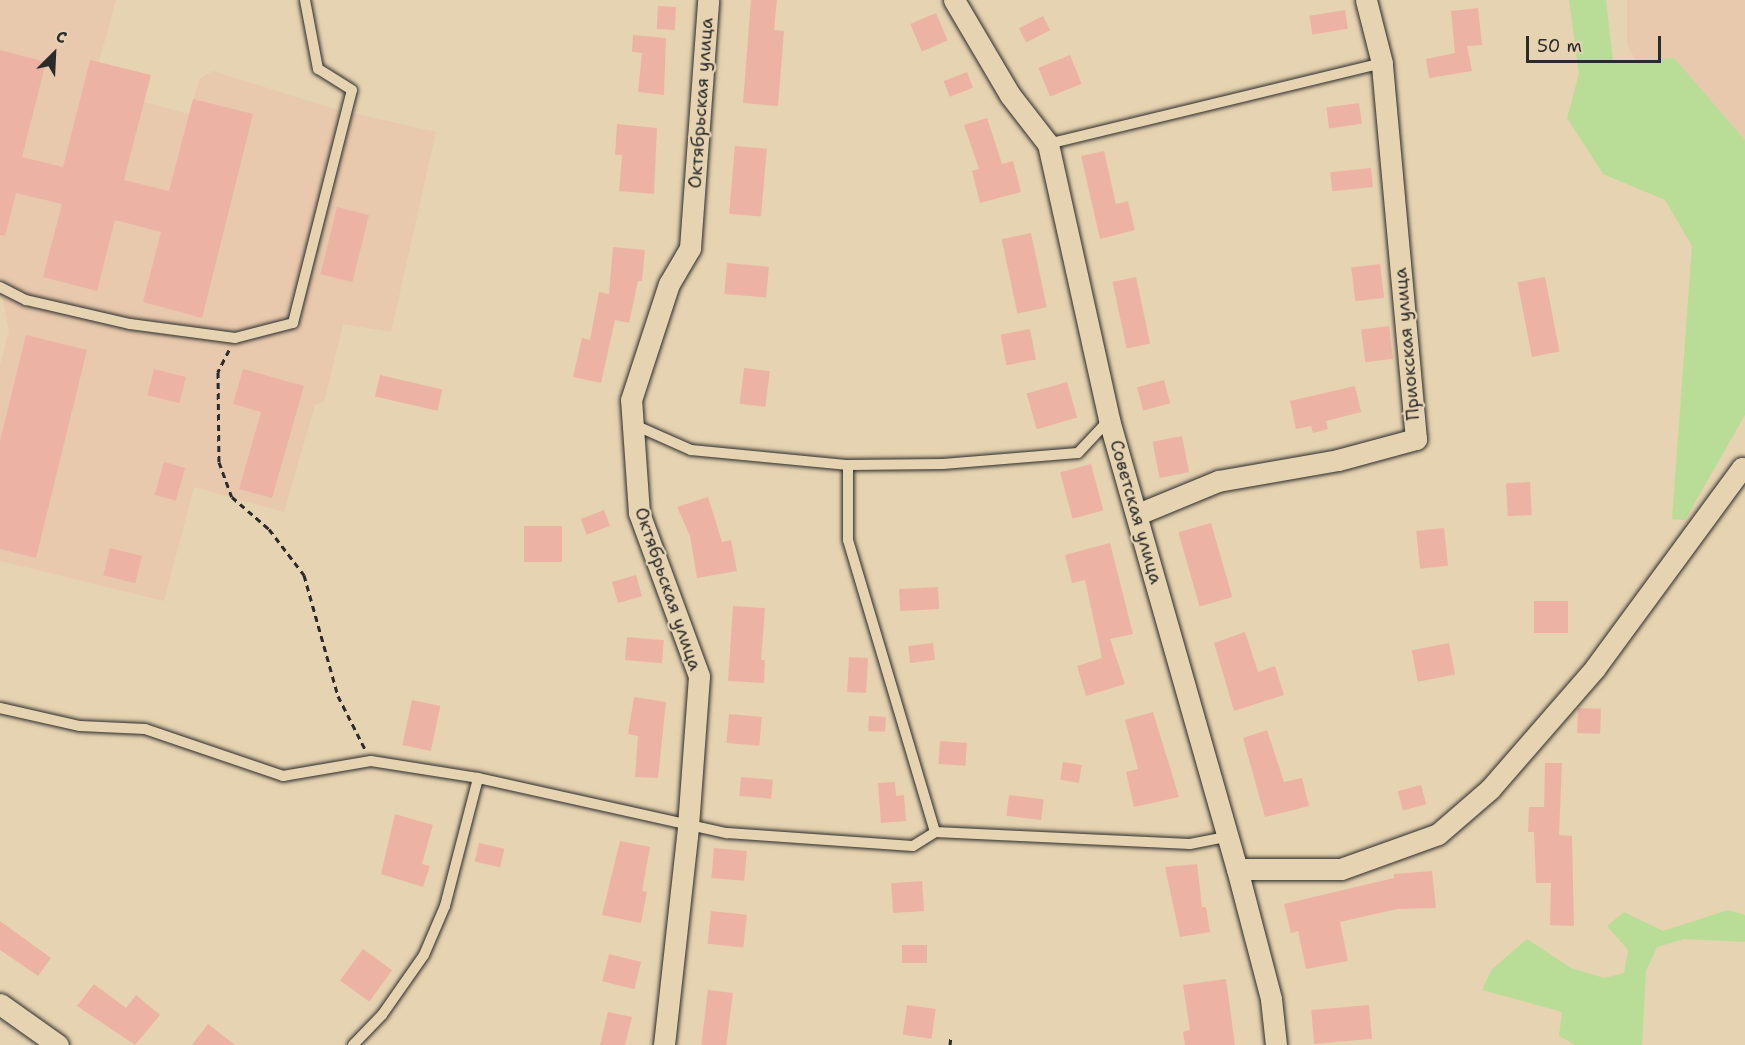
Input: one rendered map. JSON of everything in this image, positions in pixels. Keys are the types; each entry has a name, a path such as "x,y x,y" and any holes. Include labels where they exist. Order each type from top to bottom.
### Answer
{"street":[{"name":"Октябрьская улица","path":"664,1045 688,826 699,676 639,513 630,423 630,400 669,284 690,248 708,0"},
{"name":"Советская улица","path":"954,0 1010,95 1048,144 1109,420 1138,514 1226,837 1237,869 1271,999 1276,1045"},
{"name":"Приокская улица","path":"1138,514 1218,481 1338,460 1416,439 1382,63 1366,0"},
{"path":"1237,869 1341,869 1438,834 1491,789 1595,668 1744,467"},
{"path":"0,1005 58,1045"}],"lane":[{"path":"0,287 26,300 130,324 235,338 293,323 343,140 352,90 318,69 305,0"},
{"path":"1048,144 1382,63"},
{"path":"630,423 691,450 848,465 943,464 1078,453 1109,420"},
{"path":"848,465 848,540 935,832"},
{"path":"0,708 80,726 145,729 283,776 370,761 478,778 727,833 913,846 935,832 1190,844 1226,837"},
{"path":"353,1045 382,1015 424,956 445,906 478,778"}],"path":[{"path":"235,338 218,372 219,462 232,497 269,529 304,575 338,696 370,761"},
{"path":"950,1045 951,1035"}],"shaded area":[{"path":"0,0 116,0 99,62 151,75 144,102 189,114 200,78 213,71 335,109 436,132 391,332 343,324 324,402 315,405 284,512 194,487 164,601 0,561 0,365 9,331 0,286"},
{"path":"1627,0 1745,0 1745,207 1712,205 1627,44"}],"green space":[{"path":"1569,0 1606,0 1613,62 1674,58 1745,140 1745,415 1685,520 1672,519 1692,246 1665,200 1603,174 1567,118 1579,74"},
{"path":"1728,910 1745,915 1745,942 1684,939 1657,947 1646,971 1642,1045 1575,1045 1559,1036 1562,1012 1482,990 1492,969 1527,939 1571,968 1604,978 1624,973 1628,950 1607,926 1624,912 1663,931"}],"building":[{"path":"751,0 777,0 774,30 784,31 778,106 743,103"},
{"path":"658,6 676,7 675,30 657,29"},
{"path":"1478,8 1482,45 1467,46 1472,71 1429,78 1426,59 1455,53 1451,11"},
{"path":"1345,10 1348,29 1312,34 1309,16"},
{"path":"936,13 948,41 922,52 910,24"},
{"path":"1043,16 1050,30 1026,43 1019,28"},
{"path":"633,35 666,38 664,95 638,92 642,53 632,52"},
{"path":"0,50 46,62 22,157 63,167 90,60 151,75 124,180 169,191 193,99 253,114 202,318 143,302 161,232 115,220 97,291 43,277 62,204 16,193 5,236 0,235"},
{"path":"1070,55 1082,84 1050,96 1038,68"},
{"path":"967,72 973,88 950,97 944,81"},
{"path":"1359,103 1362,124 1329,128 1326,108"},
{"path":"987,118 1002,164 1013,161 1021,192 980,203 972,171 979,169 964,125"},
{"path":"617,124 657,128 654,194 619,191 622,155 615,155"},
{"path":"735,146 767,149 761,217 729,214"},
{"path":"1104,151 1116,204 1128,201 1135,230 1100,239 1081,156"},
{"path":"1371,168 1373,187 1332,191 1330,172"},
{"path":"337,207 369,215 352,282 320,274"},
{"path":"1031,233 1047,307 1017,314 1002,239"},
{"path":"613,247 645,250 642,281 638,281 629,323 615,320 601,383 573,377 582,338 590,340 599,292 609,294"},
{"path":"727,263 769,267 766,298 724,294"},
{"path":"1380,264 1384,298 1355,301 1351,268"},
{"path":"1136,277 1150,344 1127,349 1113,282"},
{"path":"1545,277 1560,352 1532,357 1518,282"},
{"path":"1389,326 1393,359 1365,362 1361,329"},
{"path":"1030,329 1036,359 1006,365 1001,335"},
{"path":"26,335 87,350 36,558 0,549 0,441"},
{"path":"744,368 770,371 765,407 740,404"},
{"path":"154,369 186,377 179,403 147,395"},
{"path":"243,369 304,386 272,498 239,489 261,412 233,404"},
{"path":"380,375 442,389 437,411 375,396"},
{"path":"1164,380 1170,403 1143,410 1137,387"},
{"path":"1067,382 1077,418 1037,429 1027,394"},
{"path":"1355,386 1361,412 1326,421 1328,429 1313,433 1311,426 1296,429 1290,401"},
{"path":"1182,436 1189,472 1160,478 1153,442"},
{"path":"164,462 185,468 176,501 155,495"},
{"path":"1091,464 1103,510 1073,519 1060,472"},
{"path":"1530,482 1532,515 1508,516 1506,483"},
{"path":"708,497 722,542 731,540 737,571 697,578 690,536 677,507"},
{"path":"604,510 610,526 587,535 581,519"},
{"path":"1211,523 1232,597 1200,606 1178,532"},
{"path":"524,526 562,526 562,562 524,562"},
{"path":"1444,528 1448,566 1420,569 1416,531"},
{"path":"1110,543 1133,634 1110,639 1125,684 1086,696 1077,666 1102,658 1085,580 1072,583 1065,555"},
{"path":"110,548 142,556 135,583 103,575"},
{"path":"636,575 642,596 618,603 612,582"},
{"path":"938,587 939,609 900,611 899,589"},
{"path":"1534,601 1568,601 1568,633 1534,633"},
{"path":"733,606 765,608 761,660 765,660 764,683 728,681"},
{"path":"1245,632 1258,672 1275,666 1284,695 1234,711 1214,643"},
{"path":"627,637 664,640 662,663 625,660"},
{"path":"933,643 935,660 910,663 908,646"},
{"path":"1449,643 1455,674 1418,682 1412,650"},
{"path":"849,657 868,658 866,693 847,692"},
{"path":"634,697 666,702 658,778 635,777 638,736 628,734"},
{"path":"412,700 440,706 431,751 402,745"},
{"path":"1578,708 1601,709 1600,734 1577,733"},
{"path":"1153,712 1179,797 1134,807 1126,772 1138,769 1125,720"},
{"path":"729,714 762,717 759,746 726,743"},
{"path":"869,716 886,717 885,732 868,731"},
{"path":"1267,730 1284,782 1302,778 1309,806 1265,817 1243,738"},
{"path":"940,741 967,743 965,766 938,764"},
{"path":"1063,762 1082,765 1079,783 1060,780"},
{"path":"1545,763 1562,763 1559,835 1572,836 1574,926 1550,925 1551,883 1536,883 1534,832 1528,832 1529,807 1544,807"},
{"path":"741,777 773,780 771,799 739,796"},
{"path":"895,782 896,796 904,795 906,821 881,823 878,783"},
{"path":"1421,785 1426,804 1403,811 1398,791"},
{"path":"1009,795 1044,799 1041,820 1006,816"},
{"path":"395,814 433,825 422,864 430,866 423,887 381,874"},
{"path":"620,841 650,847 642,891 647,892 641,923 602,915"},
{"path":"479,843 504,849 500,867 475,862"},
{"path":"714,848 747,851 744,881 711,878"},
{"path":"1197,864 1202,907 1206,907 1210,932 1180,937 1165,867"},
{"path":"1432,871 1436,908 1397,909 1340,922 1348,961 1306,969 1298,931 1291,933 1284,904 1394,878 1394,874"},
{"path":"922,881 924,911 893,913 891,883"},
{"path":"711,911 747,915 743,948 708,944"},
{"path":"0,921 51,958 38,976 0,950"},
{"path":"902,945 927,945 927,963 902,963"},
{"path":"363,949 392,970 369,1002 340,981"},
{"path":"609,954 641,962 634,989 602,981"},
{"path":"1226,979 1235,1045 1185,1045 1183,1032 1190,1030 1183,985"},
{"path":"94,984 126,1008 136,995 160,1015 135,1045 77,1006"},
{"path":"708,990 733,993 726,1045 701,1045"},
{"path":"907,1005 936,1009 932,1039 903,1035"},
{"path":"1369,1005 1372,1039 1314,1044 1311,1010"},
{"path":"608,1012 632,1017 625,1045 600,1045"},
{"path":"208,1024 235,1045 192,1045"}]}
